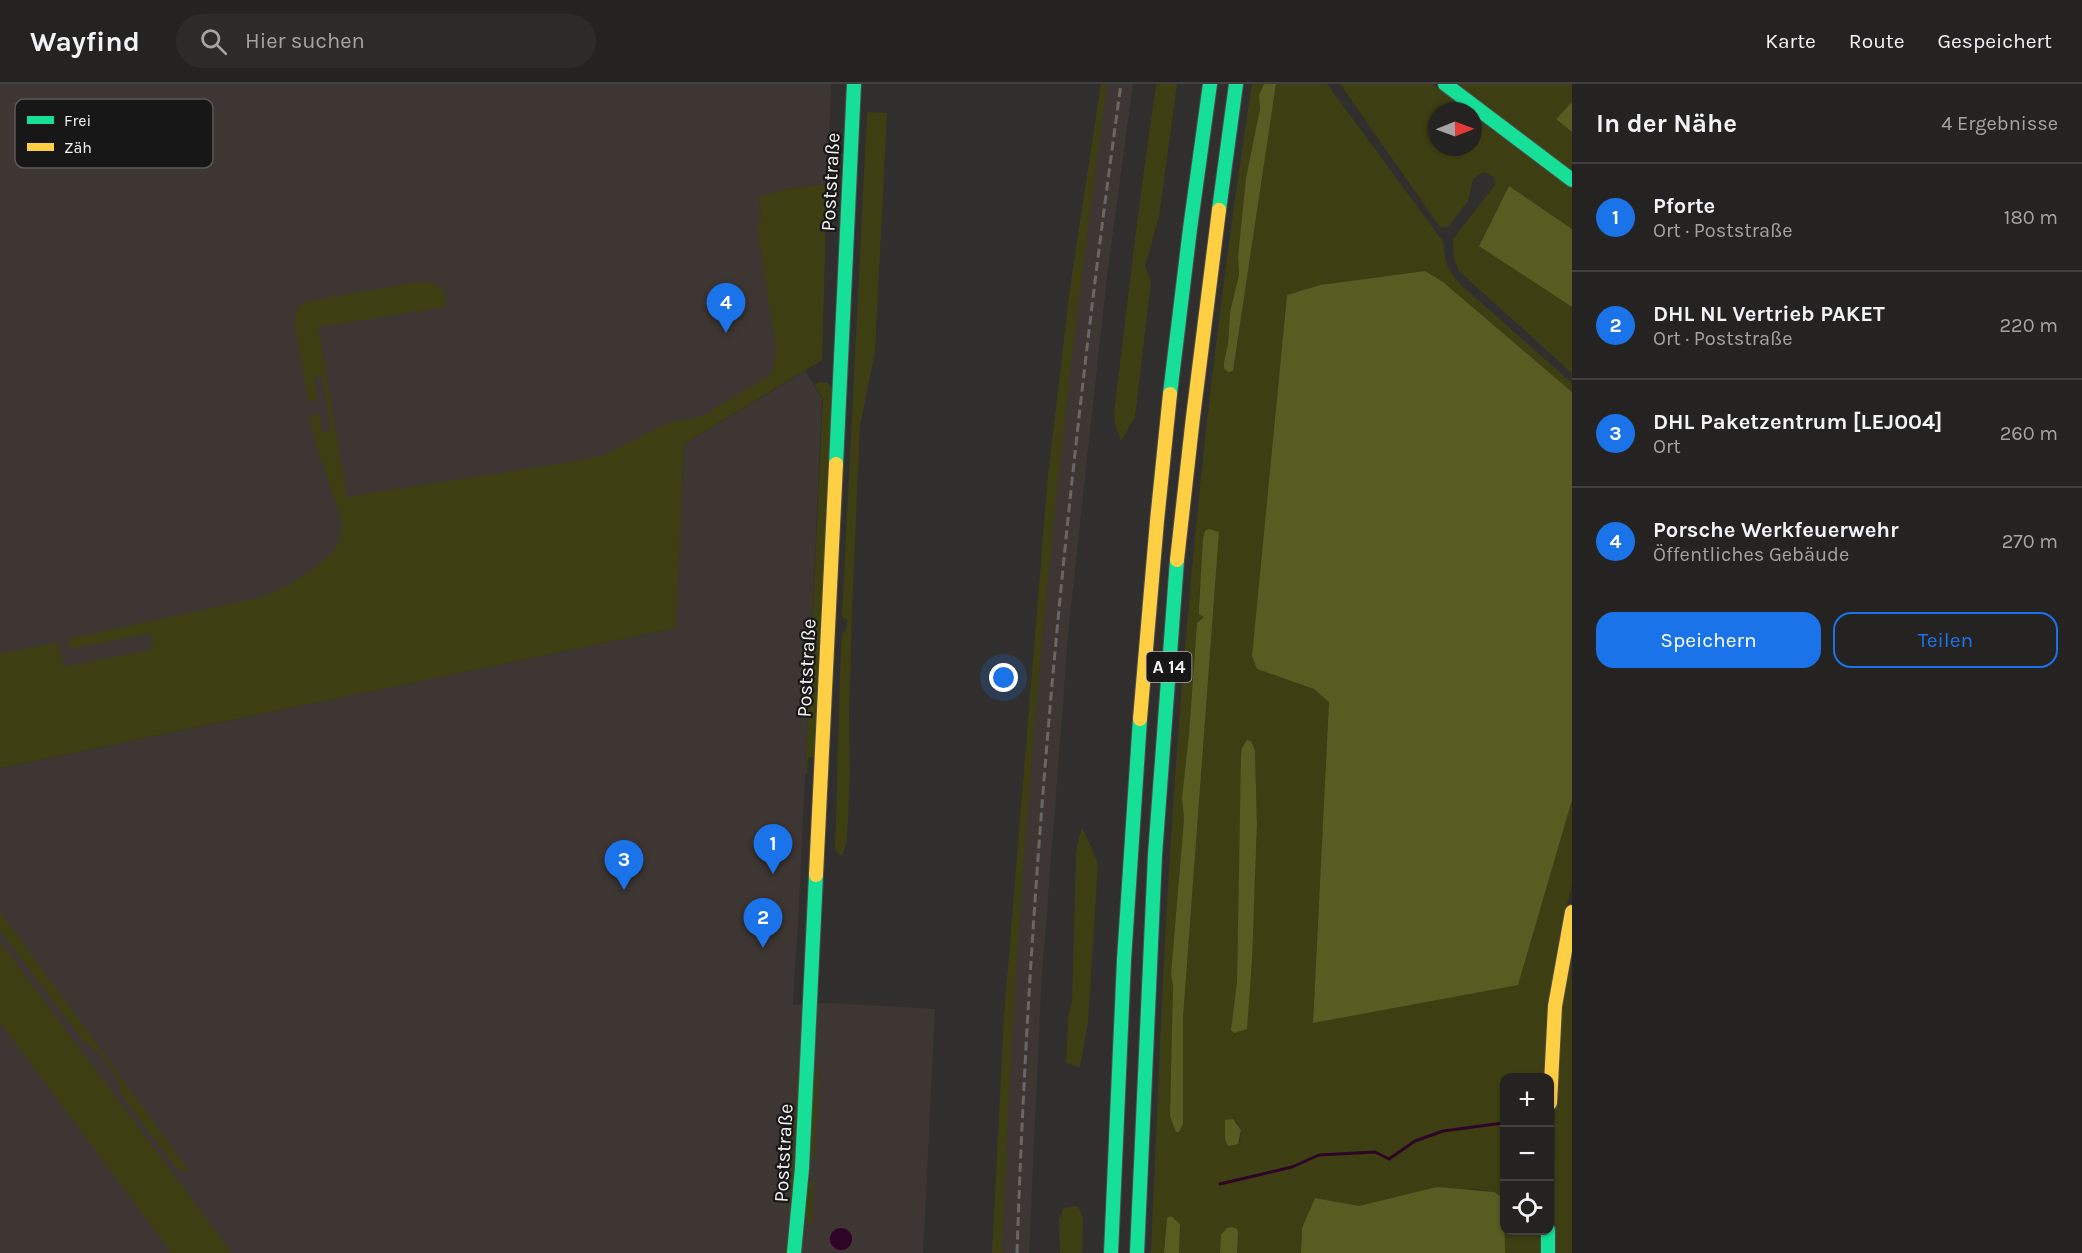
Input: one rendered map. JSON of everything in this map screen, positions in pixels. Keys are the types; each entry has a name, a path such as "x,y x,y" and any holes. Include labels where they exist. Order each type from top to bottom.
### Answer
{"main road":[{"name":"Poststraße","path":"794,1253 802,1157 854,84"},
{"name":"A 14","path":"1111,1253 1122,979 1146,619 1174,353 1210,84"},
{"name":"A 14","path":"1137,1253 1153,898 1172,618 1207,291 1236,84"},
{"path":"1445,84 1572,180"},
{"path":"1552,1073 1555,1006 1572,912"},
{"path":"1548,1235 1548,1253"}],"shaded area":[{"path":"0,84 831,84 827,184 787,189 759,198 786,373 614,476 0,721"},
{"path":"1101,84 1133,84 1107,276 1069,625 1041,989 1029,1253 992,1253 1048,476 1070,289"},
{"path":"1101,84 1107,84 1070,375 1027,813 1008,1106 1002,1253 992,1253 1004,1016 1048,476 1070,289"},
{"path":"1156,84 1177,84 1159,217 1145,266 1151,281 1135,417 1121,441 1114,413"},
{"path":"1252,84 1264,84 1259,95 1260,109 1246,178 1238,256 1239,275 1230,312 1228,344 1224,362 1233,371 1276,84 1327,84 1444,243 1446,262 1462,286 1572,383 1572,392 1443,282 1425,271 1320,285 1287,295 1252,656 1257,669 1314,689 1329,702 1313,1023 1518,984 1572,800 1572,884 1551,987 1544,1073 1500,1073 1500,1196 1494,1192 1476,1189 1387,1200 1359,1206 1315,1198 1302,1228 1301,1253 1237,1253 1238,1232 1221,1235 1220,1253 1179,1253 1180,1224 1171,1216 1167,1218 1164,1253 1151,1253 1165,947 1182,679 1207,423","holes":["1213,530 1219,533 1183,1018 1183,1124 1176,1131 1170,1116 1173,986 1171,974 1184,819 1182,798 1197,623 1204,617 1199,614 1199,592","1242,748 1255,751 1257,825 1255,889 1231,1030 1237,981","1225,1121 1236,1121 1241,1130 1240,1141 1226,1143"]},
{"path":"1340,84 1433,84 1456,102 1428,102 1428,156 1482,156 1482,122 1572,190 1572,229 1509,186 1479,245 1572,307 1572,373 1459,271 1454,259 1453,239 1495,185 1494,177 1483,172 1473,179 1468,201 1448,227 1440,227"},
{"path":"1455,84 1572,84 1572,102 1556,119 1572,132 1572,173 1482,105 1482,102 1479,102"},
{"path":"867,112 887,113 875,352 860,425 852,609 847,841 842,855 839,855 835,847 840,687 842,633 846,631 847,619 842,617"},
{"path":"827,184 822,360 684,444 676,628 0,768 0,654 58,642 64,667 154,649 150,633 70,649 68,639 263,597 306,574 334,550 340,539 341,518 316,445 310,415 319,414 322,433 331,432 322,376 314,377 317,400 308,401 295,323 295,313 305,302 419,282 436,284 445,295 445,307 318,327 347,497 590,459 594,456 601,457 669,422 704,415 769,376 774,368 776,348 757,226 762,221 759,197 787,189"},
{"path":"805,371 822,399 793,1005 828,1003 935,1009 923,1253 0,1253 0,768 675,628 684,444"},
{"path":"828,383 833,391 815,757 808,757 807,773 805,773 823,399 814,384"},
{"path":"1082,827 1098,863 1088,1022 1080,1067 1066,1063 1068,1019 1072,1001 1076,851"},
{"path":"0,912 190,1172 177,1169 122,1095 117,1078 97,1050 84,1042 0,930"},
{"path":"1572,936 1572,1253 1554,1253 1555,1093 1562,996"},
{"path":"0,942 232,1253 172,1253 0,1022"},
{"path":"819,1065 814,1161 809,1149 812,1080"},
{"path":"797,1071 800,1077 794,1202 787,1253 784,1253 789,1223"},
{"path":"814,1178 812,1225 806,1216 805,1207 807,1190"},
{"path":"1078,1206 1083,1218 1082,1253 1060,1253 1059,1220 1064,1208"},
{"path":"841,1228 851,1235 852,1239 845,1249 841,1250 831,1243 830,1239 837,1229"},
{"path":"1505,1235 1542,1235 1542,1253 1505,1253"}],"green space":[{"path":"1264,84 1276,84 1233,371 1228,372 1224,368 1224,362 1228,344 1230,312 1239,275 1238,256 1246,178 1260,109 1259,95"},
{"path":"1572,102 1572,132 1556,119"},
{"path":"1509,186 1572,229 1572,307 1479,246"},
{"path":"1425,271 1443,282 1572,392 1572,800 1518,985 1313,1023 1329,702 1314,689 1257,669 1252,656 1287,295 1320,285"},
{"path":"1209,529 1219,532 1183,1018 1183,1124 1179,1132 1176,1132 1170,1116 1173,986 1171,974 1184,819 1182,798 1197,623 1204,617 1199,614 1203,539 1205,531"},
{"path":"1247,740 1251,741 1255,751 1257,825 1252,960 1247,1029 1234,1033 1231,1030 1237,981 1241,756 1242,748"},
{"path":"1233,1119 1241,1130 1238,1144 1228,1146 1225,1139 1225,1120"},
{"path":"1437,1187 1494,1192 1500,1196 1500,1235 1505,1235 1505,1253 1301,1253 1302,1228 1315,1198 1359,1206"},
{"path":"1171,1216 1180,1224 1179,1253 1164,1253 1167,1218"},
{"path":"1232,1227 1238,1232 1237,1253 1220,1253 1221,1235 1227,1228"}],"waterway":[{"path":"1220,1184 1292,1167 1319,1155 1375,1152 1389,1159 1415,1141 1443,1131 1500,1123"}],"railway":[{"path":"1017,1253 1023,1106 1041,813 1084,375 1121,84"}],"traffic: fast":[{"path":"836,464 854,84"},
{"path":"1170,394 1210,84"},
{"path":"1219,210 1236,84"},
{"path":"1445,84 1572,180"},
{"path":"1137,1253 1155,855 1177,560"},
{"path":"1111,1253 1124,960 1140,719"},
{"path":"794,1253 802,1168 816,875"},
{"path":"1548,1235 1548,1253"}],"traffic: slow":[{"path":"1177,560 1219,210"},
{"path":"1140,719 1170,394"},
{"path":"816,875 836,464"},
{"path":"1552,1073 1555,1006 1572,912"}],"place":[{"name":"Porsche Werkfeuerwehr","path":"726,333"},
{"name":"Pforte","path":"773,874"},
{"name":"DHL Paketzentrum [LEJ004]","path":"624,890"},
{"name":"DHL NL Vertrieb PAKET","path":"763,948"}]}
